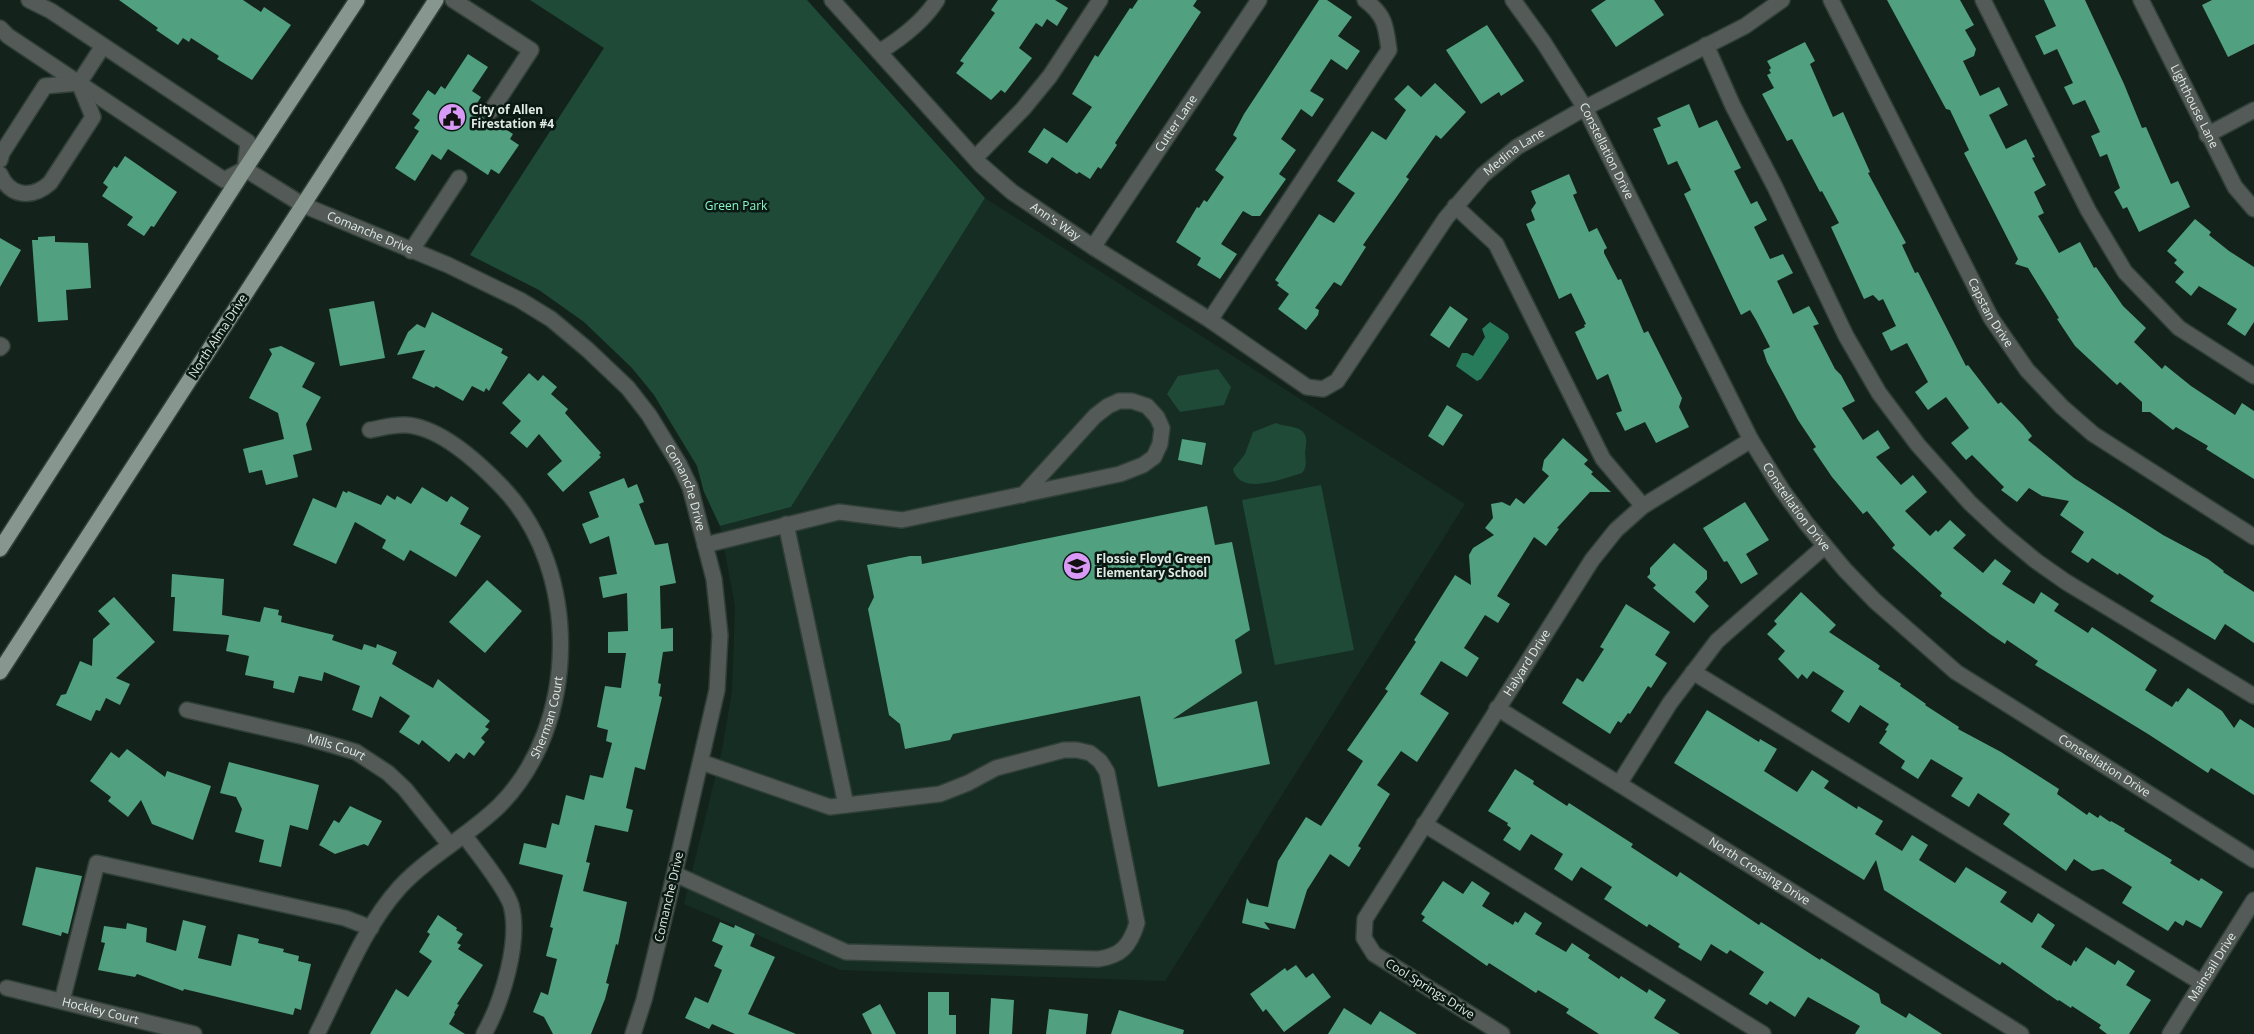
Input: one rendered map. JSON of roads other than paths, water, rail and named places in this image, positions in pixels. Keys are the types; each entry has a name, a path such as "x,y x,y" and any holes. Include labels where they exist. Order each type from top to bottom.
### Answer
{"main road":[{"path":"0,549 245,169 358,0"},
{"name":"North Alma Drive","path":"0,672 436,0"}],"street":[{"path":"0,28 8,36 224,180 245,169 248,142 50,11 29,0"},
{"path":"453,0 531,50 491,111"},
{"name":"Ann's Way","path":"832,0 975,158 1012,192 1093,247 1210,320 1286,374 1307,387 1322,389"},
{"path":"880,52 901,39 928,14 937,0"},
{"path":"975,158 1023,109 1050,76 1100,0"},
{"name":"Cutter Lane","path":"1093,247 1259,0"},
{"path":"1210,320 1389,50 1386,24 1377,9 1364,0"},
{"name":"Constellation Drive","path":"1513,0 1544,42 1585,108 1751,440 1782,490 1825,546 1875,601 1956,672 2254,860"},
{"name":"Medina Lane","path":"1322,389 1337,381 1454,206 1483,175 1516,147 1585,108 1745,26 1782,0"},
{"name":"Capstan Drive","path":"1831,0 1991,318 2027,370 2062,407 2093,434 2254,537"},
{"path":"1983,0 2088,210 2125,272 2179,328 2254,376"},
{"name":"Lighthouse Lane","path":"2141,0 2207,136 2235,187 2254,209"},
{"path":"1706,45 1732,106 1775,188 1846,336 1879,393 1918,445 1970,503 2036,561 2066,582 2254,696"},
{"path":"79,83 103,46"},
{"path":"0,160 2,153 45,86 79,83"},
{"path":"0,174 8,187 23,194 42,190 50,183 93,117 79,83"},
{"path":"2207,136 2254,110"},
{"name":"Comanche Drive","path":"245,169 303,205 448,265 520,300 551,319 588,350 628,388 649,415 679,464 690,487 714,579 720,635 717,690 675,874 644,1000 633,1034"},
{"path":"411,251 459,178"},
{"path":"1454,206 1496,244 1603,459 1643,506"},
{"path":"705,545 839,512 902,520 1120,474 1143,465 1154,458 1160,444 1162,428 1157,417 1147,406 1132,401 1119,401 1108,406 1095,416 1024,494"},
{"name":"Sherman Court","path":"317,1034 371,928 399,888 499,805 526,771 544,734 555,698 560,659 559,615 554,591 538,542 509,494 482,467 451,444 419,428 394,425 370,430"},
{"name":"Halyard Drive","path":"1364,938 1365,919 1592,560 1616,530 1643,506 1751,440"},
{"path":"786,524 846,805"},
{"path":"1619,784 1670,703 1717,641 1825,546"},
{"path":"1693,672 2202,983"},
{"name":"North Crossing Drive","path":"1497,708 2021,1034"},
{"name":"Mills Court","path":"187,710 305,737 356,752 388,773 404,789 450,845"},
{"path":"675,874 846,952 1098,959 1112,957 1123,950 1133,937 1137,923 1107,772 1100,761 1090,753 1077,750 1052,752 996,768 968,783 940,794 830,807 700,762"},
{"path":"1424,824 1763,1034"},
{"path":"464,835 510,904 515,934 506,980 484,1034"},
{"path":"62,1001 97,863 345,918 371,928"},
{"name":"Mainsail Drive","path":"2170,1034 2254,900"},
{"name":"Cool Springs Drive","path":"1364,938 1374,954 1502,1034"},
{"name":"Hockley Court","path":"8,988 194,1034"}],"place":[{"name":"City of Allen Firestation #4","path":"452,117"},
{"name":"Flossie Floyd Green Elementary School","path":"1077,566"}],"park label":[{"name":"Green Park","path":"736,206"}]}
